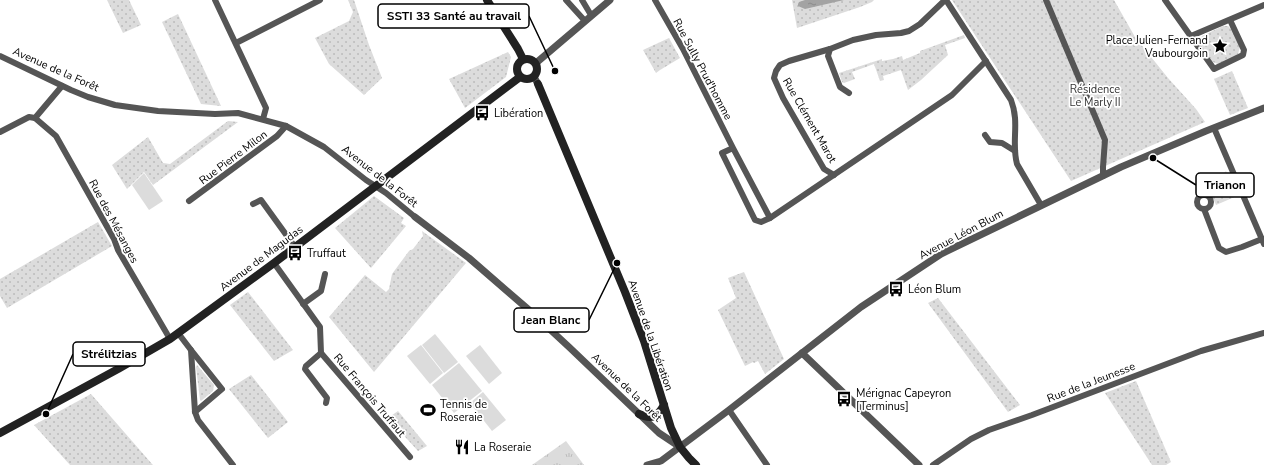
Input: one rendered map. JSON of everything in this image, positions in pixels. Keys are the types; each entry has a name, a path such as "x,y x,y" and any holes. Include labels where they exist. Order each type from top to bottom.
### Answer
{"main road":[{"path":"487,0 518,49 522,59"},
{"path":"522,59 531,59 536,63 537,69 534,77 527,79 520,77 516,67 522,59"},
{"name":"Avenue de Magudas","path":"1,430 118,369 170,339 296,247 520,77"},
{"name":"Avenue de la Libération","path":"538,84 644,341 671,428 680,447 696,465"},
{"path":"639,414 646,417 652,417 658,414 664,405"}],"street":[{"path":"215,0 266,108 263,119"},
{"path":"236,43 320,0"},
{"path":"566,0 584,21"},
{"path":"582,0 591,15"},
{"name":"Rue Sully Prud'homme","path":"655,0 683,49 770,218"},
{"path":"946,0 1011,100 1016,116 1015,156 1020,171 1041,205"},
{"name":"Rue Clément Marot","path":"834,175 824,169 783,98 774,78 776,71 780,65 789,60 830,49 853,40 876,35 910,31 920,24 946,0"},
{"path":"1046,0 1105,140 1103,176"},
{"path":"1165,0 1214,69 1243,55 1244,50 1230,20"},
{"path":"536,63 605,1"},
{"path":"1191,36 1264,5"},
{"path":"830,49 828,56 840,87 849,93"},
{"name":"Avenue de la Forêt","path":"0,56 62,86 88,97 114,105 215,114 238,113 286,126 324,147 469,258 529,310 659,433 680,447"},
{"path":"733,148 722,153 755,220 761,222 770,218 952,95 986,62"},
{"name":"Avenue de la Libération","path":"534,77 538,84"},
{"path":"0,132 28,117 35,118 62,86"},
{"name":"Avenue Léon Blum","path":"647,465 661,461 876,296 941,254 1154,152 1264,108"},
{"name":"Rue des Mésanges","path":"35,118 56,136 114,239 118,250 170,339"},
{"name":"Rue Pierre Milon","path":"189,201 277,136 286,126"},
{"path":"1204,209 1219,248 1226,252 1263,241 1214,128"},
{"path":"985,135 990,142 1002,143 1015,151"},
{"path":"253,204 261,200 296,247"},
{"name":"Rue François Truffaut","path":"274,263 320,327 321,353 410,457"},
{"path":"303,304 321,291 325,274"},
{"path":"178,333 222,389 195,412"},
{"name":"Rue de la Jeunesse","path":"933,465 971,439 989,430 1201,351 1264,333"},
{"path":"191,350 195,412 203,428 233,465"},
{"path":"321,353 306,366 305,369 327,398 326,403"},
{"path":"802,353 919,465"},
{"path":"729,410 767,465"}],"green space":[{"path":"107,0 129,0 141,25 123,33"},
{"path":"348,0 354,0 382,78 364,95 329,64 315,38 349,21 353,12"},
{"path":"792,0 874,0 860,7 797,28"},
{"name":"Résidence Le Marly II","path":"952,0 1114,0 1135,37 1168,78 1196,109 1205,122 1071,181"},
{"path":"178,14 221,106 201,104 162,22"},
{"name":"Place Julien-Fernand Vaubourgoin","path":"1223,26 1228,26 1232,30 1240,47 1238,54 1218,64 1213,62 1200,44 1200,40 1202,36"},
{"path":"964,35 965,38 945,45 948,55 908,90 901,70 883,76 884,80 880,81 874,64 852,72 855,79 844,83 842,82 839,73 882,59 882,61 902,56 903,60 920,53 920,51"},
{"path":"669,38 680,58 656,73 643,50"},
{"path":"508,52 511,57 506,77 465,108 449,79"},
{"path":"1232,71 1248,108 1230,115 1214,79"},
{"path":"228,121 238,122 153,185 144,172 127,189 112,165 148,137 163,163 170,164"},
{"path":"1226,171 1237,196 1216,205 1209,189"},
{"path":"144,173 163,201 149,210 132,185"},
{"path":"374,196 404,218 401,223 406,226 371,268 335,228"},
{"path":"98,222 112,246 7,308 0,296 0,279"},
{"path":"422,231 466,263 374,372 329,317 365,275 386,292 389,289 392,274 409,251 413,249 423,236"},
{"path":"744,272 784,359 765,374 758,361 745,366 718,310 736,298 728,278"},
{"path":"248,292 293,350 274,361 230,305"},
{"path":"938,298 1020,405 1008,412 928,303"},
{"path":"435,334 458,362 444,373 422,345"},
{"path":"421,345 443,373 430,384 407,356"},
{"path":"480,345 502,373 489,384 466,356"},
{"path":"459,363 482,391 454,413 432,385"},
{"path":"197,365 214,385 213,391 201,401 196,367"},
{"path":"251,375 288,422 268,438 229,389"},
{"path":"1136,381 1171,462 1166,465 1152,465 1105,393"},
{"path":"483,392 506,420 492,431 470,403"},
{"path":"91,394 153,465 70,465 34,425"},
{"path":"398,411 427,446 418,451 388,418"},
{"path":"566,441 584,465 532,465"}],"water":[{"path":"805,0 844,0 805,9 798,6 799,2"}],"place":[{"name":"Place Julien-Fernand Vaubourgoin","path":"1220,46"},
{"name":"SSTI 33 Santé au travail","path":"555,71"},
{"name":"Libération","path":"482,113"},
{"name":"Trianon","path":"1153,158"},
{"name":"Truffaut","path":"295,253"},
{"name":"Jean Blanc","path":"617,263"},
{"name":"Léon Blum","path":"896,289"},
{"name":"Mérignac Capeyron [Terminus]","path":"844,399"},
{"name":"Tennis de Roseraie","path":"428,410"},
{"name":"Strélitzias","path":"46,414"},
{"name":"La Roseraie","path":"462,447"}]}
